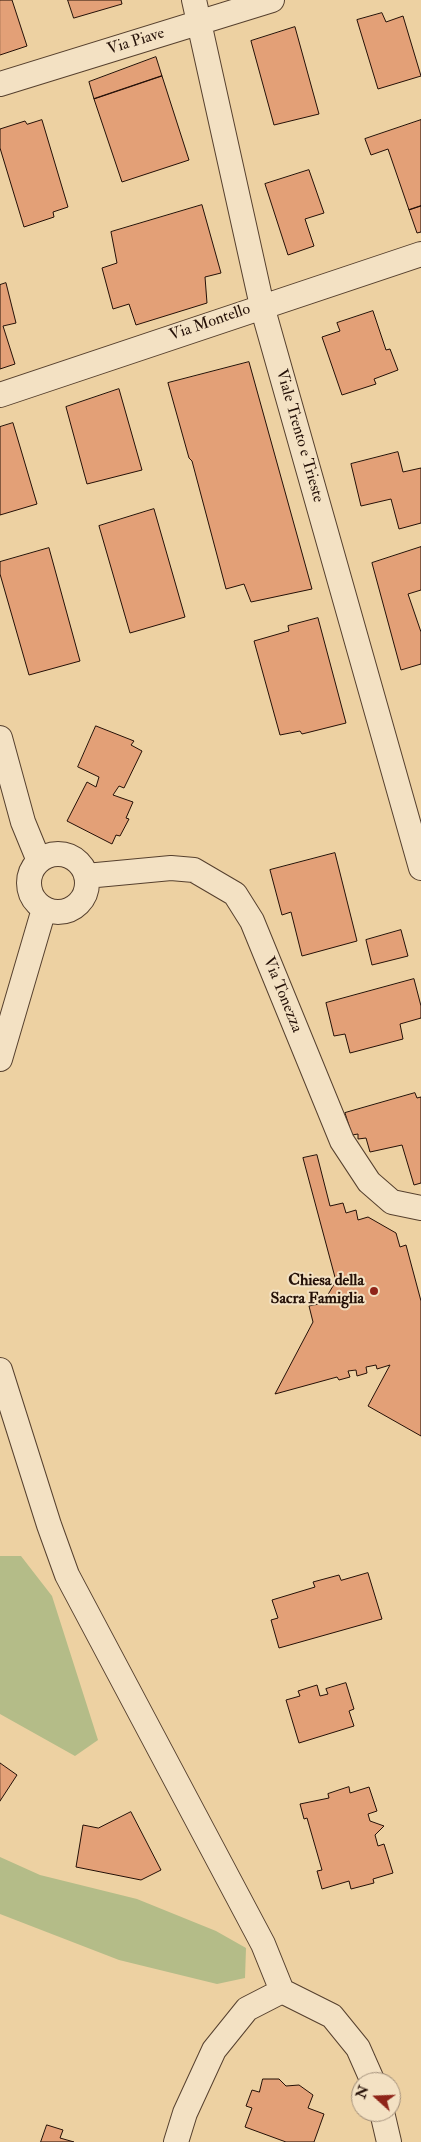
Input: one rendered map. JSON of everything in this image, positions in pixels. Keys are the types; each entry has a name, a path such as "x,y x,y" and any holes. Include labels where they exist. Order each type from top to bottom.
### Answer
{"street":[{"name":"Viale Trento e Trieste","path":"194,0 262,306 421,868"},
{"name":"Via Piave","path":"0,84 272,0"},
{"name":"Via Montello","path":"0,395 421,254"},
{"path":"0,738 23,822 40,861"},
{"path":"0,796 23,822"},
{"path":"48,856 67,856 76,860 86,876 84,895 72,909 53,912 44,909 37,904 29,886 30,876 40,861 48,856"},
{"name":"Via Tonezza","path":"86,876 171,868 194,870 235,894 252,921 342,1141 369,1182 386,1197 392,1202 421,1208"},
{"path":"0,1059 44,909"},
{"path":"0,1370 49,1525 67,1575 263,1944 282,1991 332,2016 358,2048 369,2072"},
{"path":"176,2142 185,2113 214,2050 246,2008 282,1991"},
{"path":"384,2122 389,2142"}],"green space":[{"path":"0,1556 21,1556 52,1596 98,1740 75,1756 0,1714"},
{"path":"0,1857 40,1875 137,1899 216,1931 246,1948 245,1978 217,1984 119,1960 0,1914"}],"building":[{"path":"0,0 12,0 27,46 0,55"},
{"path":"68,0 121,0 122,4 74,18"},
{"path":"382,13 386,22 403,16 421,76 378,89 357,20"},
{"path":"295,27 319,114 274,125 251,41"},
{"path":"156,57 162,76 94,99 89,82"},
{"path":"162,76 189,160 122,182 94,99"},
{"path":"42,120 68,207 53,212 54,217 24,227 0,148 0,129 25,121 27,124"},
{"path":"421,120 421,206 409,210 388,149 371,155 365,139"},
{"path":"309,170 324,213 305,219 314,246 288,255 265,184"},
{"path":"202,205 221,273 205,277 207,303 136,325 129,304 113,309 102,268 117,263 111,232"},
{"path":"421,206 421,232 417,233 409,210"},
{"path":"6,283 16,323 3,326 15,364 0,369 0,285"},
{"path":"373,311 386,350 390,349 398,370 374,379 376,384 342,395 322,337 340,331 337,323"},
{"path":"249,362 312,589 251,602 244,584 226,589 192,461 189,458 168,383"},
{"path":"119,389 142,470 87,484 66,407"},
{"path":"13,423 37,504 0,515 0,427"},
{"path":"398,452 403,472 421,468 421,523 399,529 391,499 361,506 351,464"},
{"path":"154,509 185,617 130,633 99,526"},
{"path":"421,547 421,590 408,594 421,632 421,664 401,670 372,563"},
{"path":"49,548 80,661 29,675 0,574 0,562"},
{"path":"318,618 346,723 302,734 300,731 280,735 254,641 289,631 288,626"},
{"path":"96,726 134,741 131,745 142,751 124,788 119,786 113,795 133,802 126,818 129,819 120,836 116,835 112,844 67,821 87,782 96,787 99,777 78,767"},
{"path":"335,853 357,941 302,956 291,912 282,915 270,870"},
{"path":"401,930 408,956 372,965 366,940"},
{"path":"414,979 421,1006 421,1018 400,1024 403,1039 350,1053 345,1034 334,1036 326,1003"},
{"path":"415,1093 417,1098 421,1097 421,1183 414,1185 402,1145 370,1152 366,1138 358,1139 358,1134 352,1135 345,1113"},
{"name":"Chiesa della Sacra Famiglia","path":"317,1155 330,1206 343,1203 346,1213 356,1210 358,1220 368,1217 396,1233 400,1247 406,1245 421,1301 421,1436 368,1406 390,1365 377,1369 376,1365 366,1367 367,1373 357,1376 356,1370 348,1371 350,1377 339,1380 337,1377 275,1394 313,1322 309,1306 323,1303 336,1281 303,1158"},
{"path":"368,1573 382,1619 279,1648 271,1620 278,1618 272,1600 315,1587 313,1582 339,1575 341,1580"},
{"path":"346,1683 354,1709 349,1711 354,1726 299,1743 286,1700 300,1696 298,1691 317,1685 320,1696 328,1694 326,1689"},
{"path":"0,1763 17,1775 0,1801"},
{"path":"349,1787 350,1793 369,1787 377,1811 368,1814 370,1821 384,1826 375,1835 378,1846 384,1844 393,1873 373,1879 374,1883 351,1889 349,1881 322,1889 317,1871 322,1870 307,1818 304,1819 300,1804 329,1798 328,1794"},
{"path":"131,1812 161,1870 141,1880 76,1867 83,1825 98,1828"},
{"path":"263,2079 279,2079 286,2086 299,2085 313,2095 308,2108 324,2114 314,2142 286,2142 245,2127 252,2108 246,2106 252,2090 259,2092"},
{"path":"47,2125 63,2130 60,2138 74,2142 41,2142"}],"place":[{"name":"Chiesa della Sacra Famiglia","path":"374,1291"}]}
